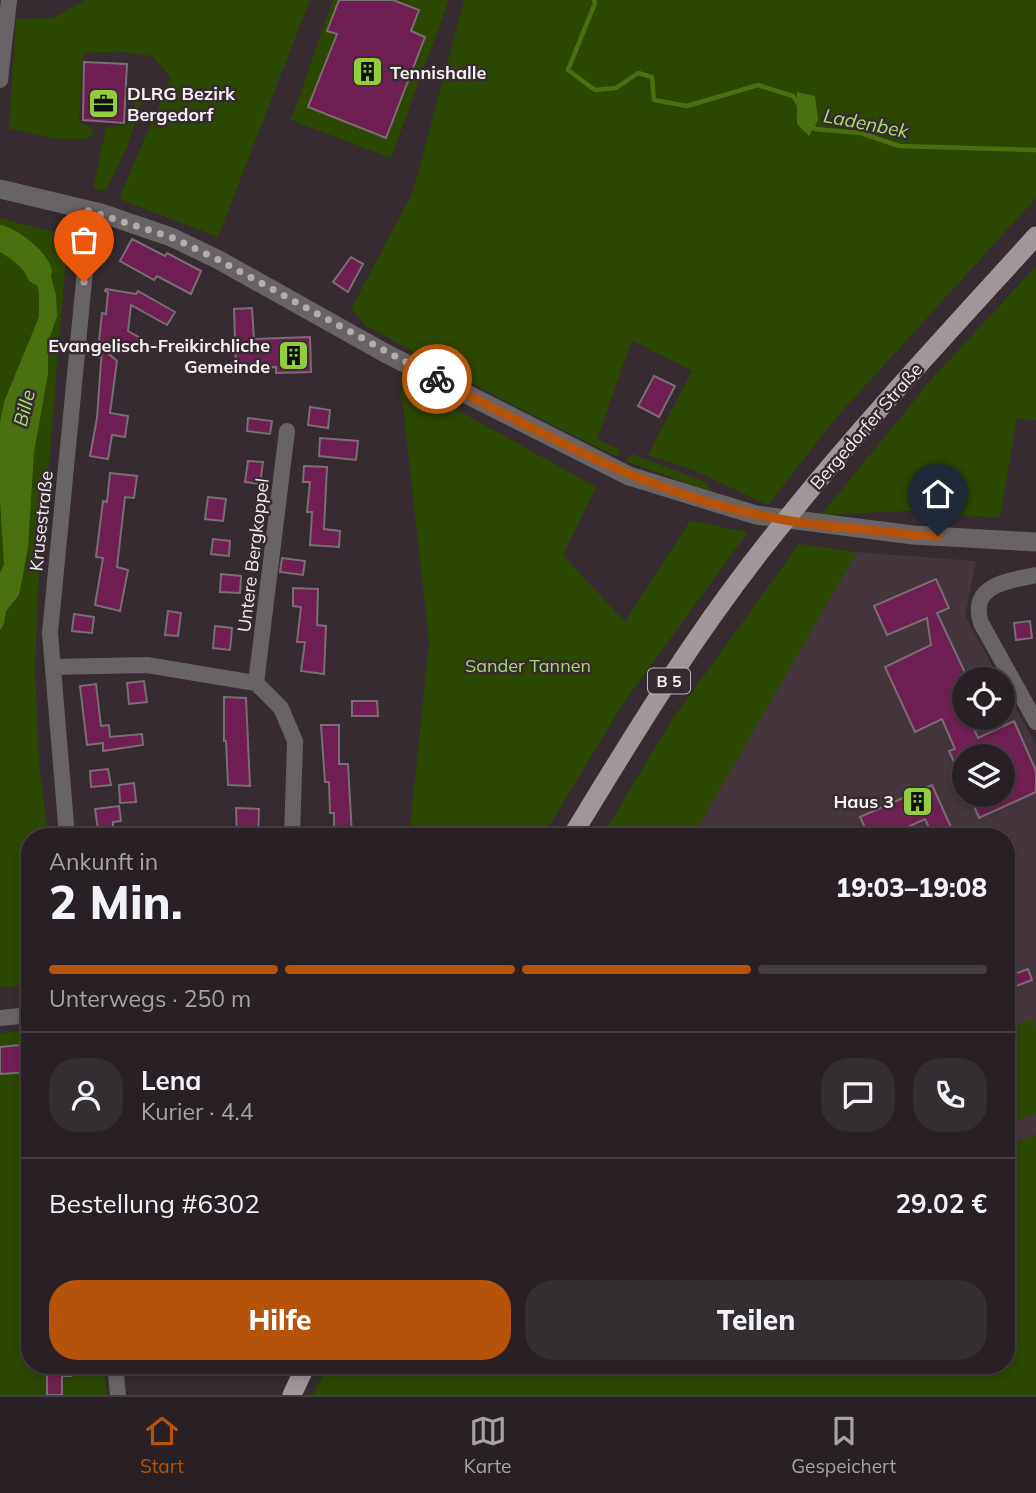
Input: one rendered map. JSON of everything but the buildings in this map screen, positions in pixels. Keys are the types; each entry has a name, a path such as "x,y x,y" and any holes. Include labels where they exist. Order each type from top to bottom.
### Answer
{"main road":[{"name":"Bergedorfer Straße","path":"577,828 646,715 709,622 787,519 918,365 1036,236"},
{"path":"292,1395 302,1374"}],"street":[{"path":"0,80 9,0"},
{"path":"0,189 86,210 171,237 217,259 386,353 629,476 756,515 913,535 1036,542"},
{"name":"Krusestraße","path":"65,828 50,633 90,219 86,210"},
{"name":"Untere Bergkoppel","path":"256,683 287,431"},
{"path":"1036,575 997,585 983,596 978,608 981,623 1036,722"},
{"path":"53,667 147,665 256,683 281,708 295,741 292,828"},
{"path":"0,1018 21,1016"},
{"path":"116,1374 118,1395"}],"shaded area":[{"path":"857,552 976,561 965,616 993,667 952,667 952,730 1015,730 1015,706 1036,745 1036,1135 1015,1142 1015,828 698,828"}],"green space":[{"path":"85,0 310,0 218,237 119,199 171,77 152,56 124,52 83,53 79,122 94,130 88,139 59,139 9,129 16,19 54,18"},
{"path":"333,0 449,0 391,158 291,120"},
{"path":"464,0 1036,0 1036,198 836,418 768,505 693,470 648,455 692,371 632,340 597,439 620,450 617,457 381,334 365,325 351,309 413,192"},
{"path":"136,99 142,100 127,147 106,191 93,188 106,128 128,124"},
{"path":"0,218 68,236 38,592 35,667 39,761 47,828 21,828 21,985 0,988"},
{"path":"1036,266 1036,420 1017,419 1000,518 908,511 821,515 930,381"},
{"name":"Sander Tannen","path":"400,378 596,487 563,555 625,622 690,521 748,532 623,704 548,828 410,828 429,642"},
{"path":"633,454 705,482 712,491 626,461"},
{"path":"799,544 857,552 698,828 607,828 671,721"},
{"path":"1033,1019 1036,1028 1036,1113 1015,1121 1015,1026"},
{"path":"21,1031 21,1374 105,1374 107,1395 0,1395 0,1033"},
{"path":"1036,1135 1036,1395 313,1395 324,1374 1015,1374 1015,1142"}],"water":[{"path":"797,92 815,96 818,120 809,136 797,124"},
{"path":"21,240 35,252 50,273 56,295 57,317 48,342 48,374 34,452 28,547 23,575 19,595 6,611 0,630 0,573 4,564 0,501 0,422 4,402 39,317 39,291 33,274 9,250"}],"waterway":[{"name":"Ladenbek","path":"594,0 568,70 595,90 616,88 638,73 652,77 654,100 687,106 758,85 793,96 799,105"},
{"name":"Ladenbek","path":"811,124 815,129 861,133 899,146 1036,150"},
{"name":"Bille","path":"0,238 11,243 33,261 39,272"}],"way so far":[{"path":"84,282 90,219 86,210 171,237 217,259 437,379"}],"place":[{"name":"Tennishalle","path":"367,72"},
{"name":"DLRG Bezirk Bergedorf","path":"104,103"},
{"name":"Evangelisch-Freikirchliche Gemeinde","path":"293,355"},
{"name":"Haus 3","path":"917,801"}],"route":[{"path":"437,379 629,476 717,504 756,515 938,536"}]}
